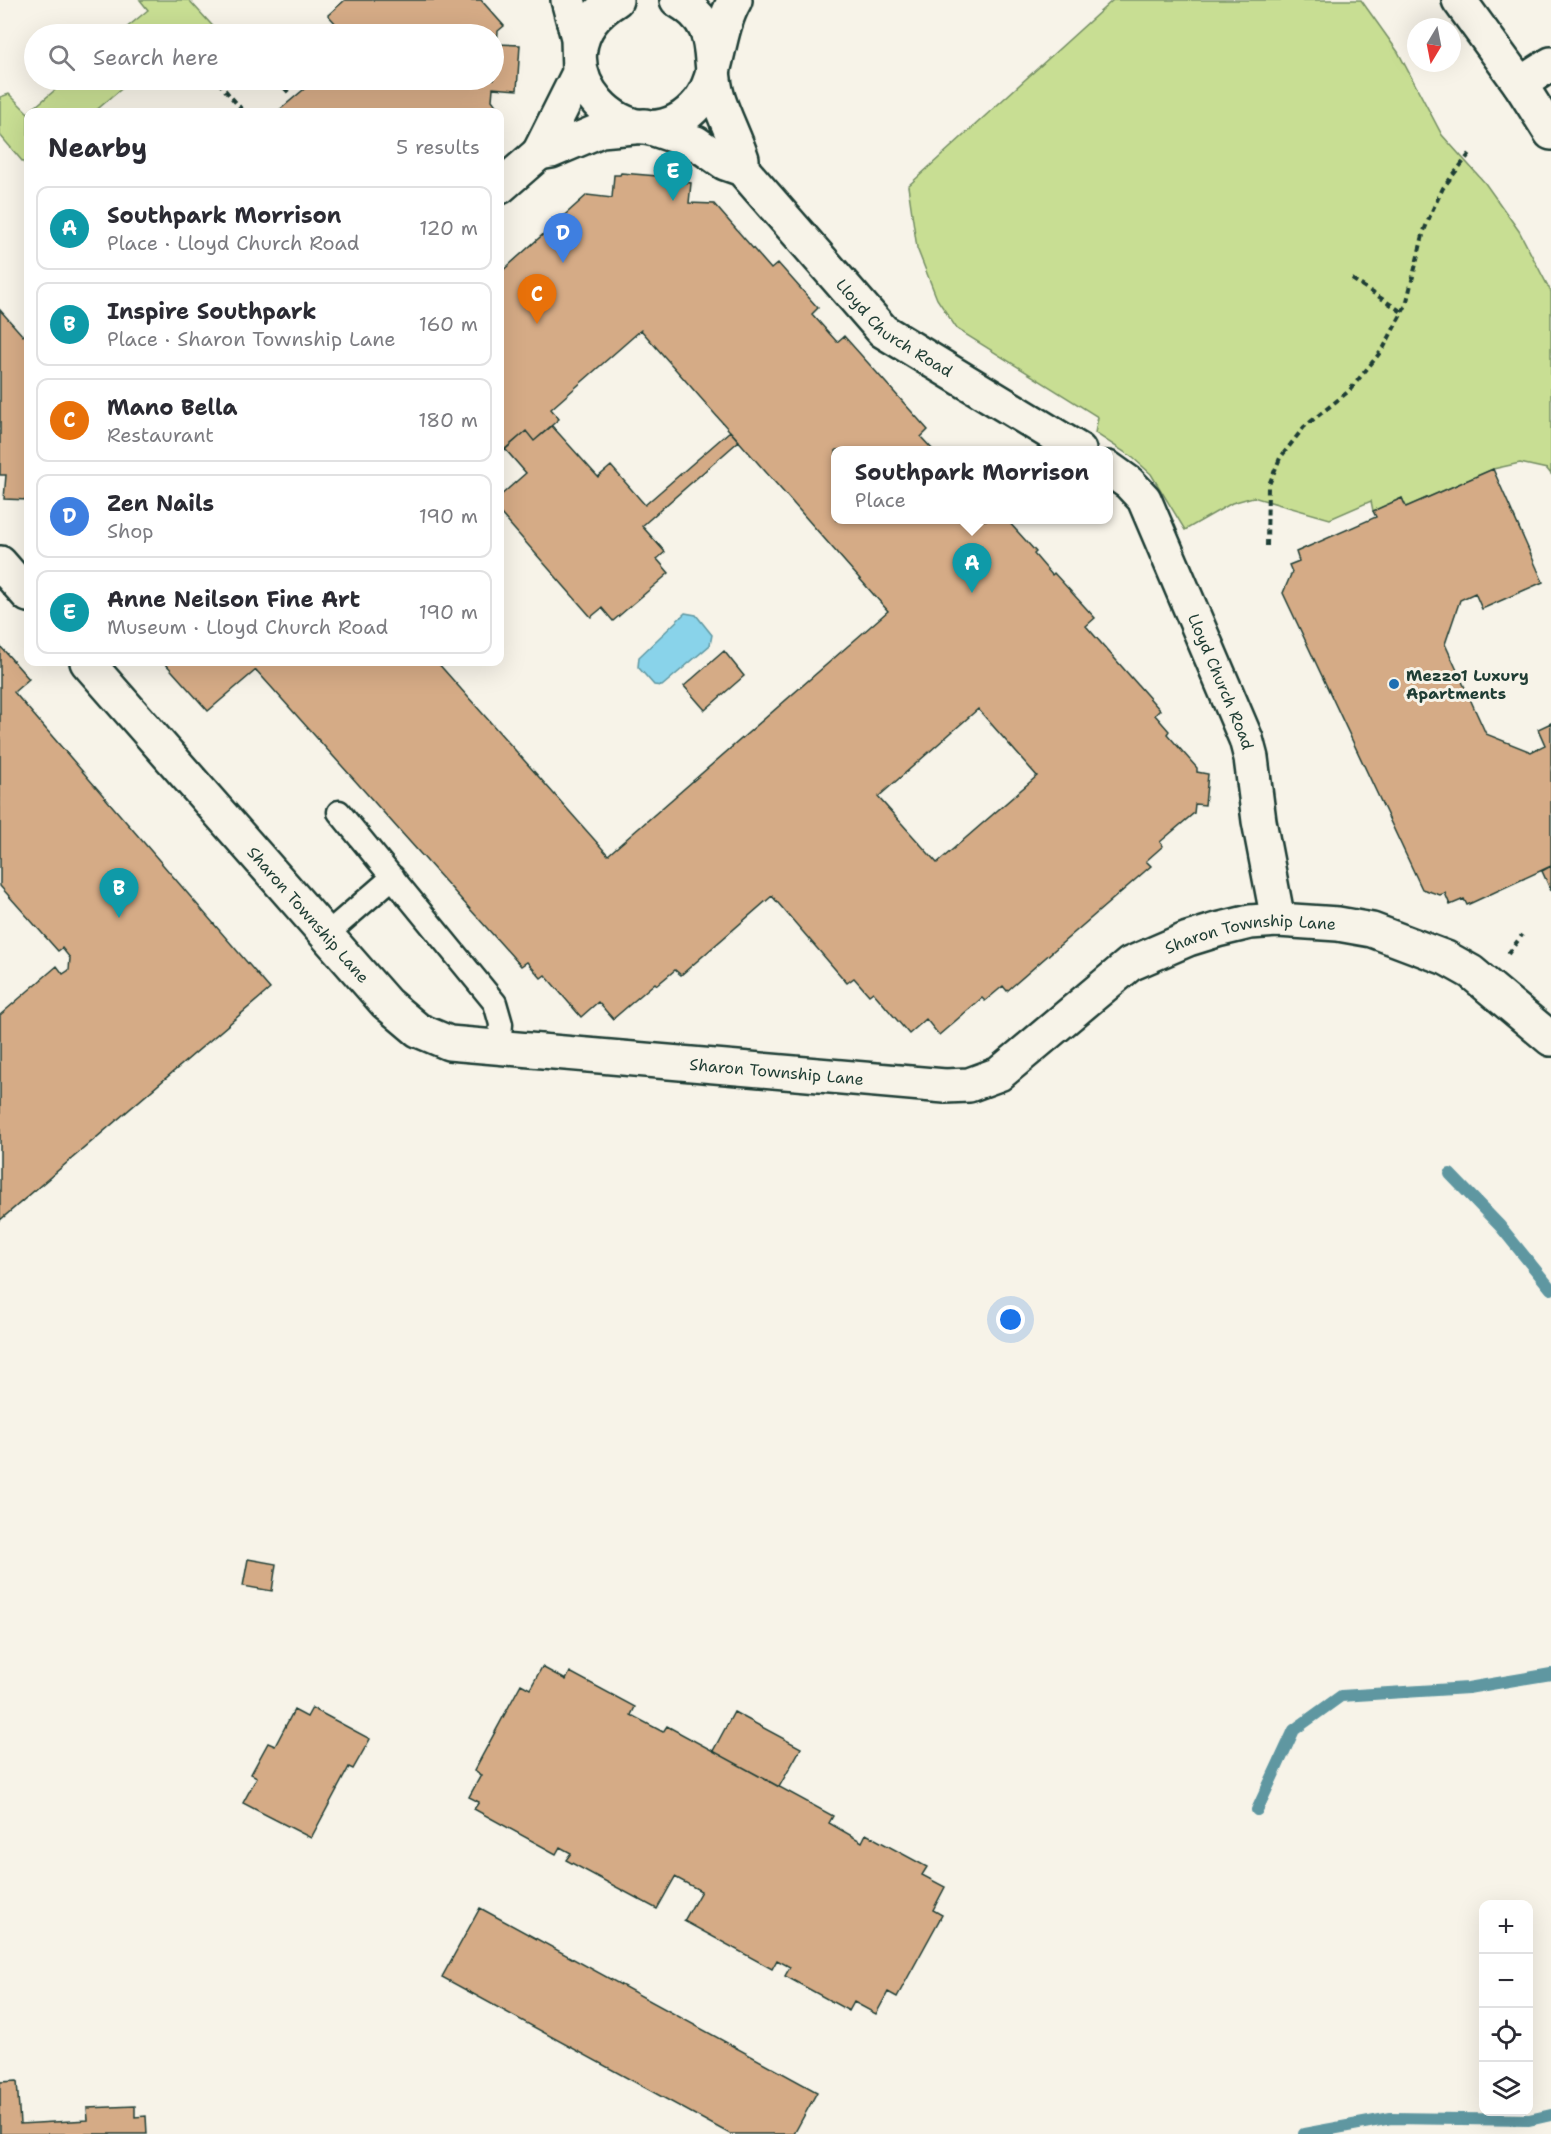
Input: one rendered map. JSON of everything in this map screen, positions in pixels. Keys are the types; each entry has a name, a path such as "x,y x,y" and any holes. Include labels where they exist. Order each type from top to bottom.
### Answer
{"street":[{"path":"568,0 577,31 580,62"},
{"path":"504,184 539,153 576,81 581,45 587,29 596,15 616,0"},
{"path":"677,0 694,12 704,25 713,49 714,66"},
{"path":"539,153 551,151 601,130 668,123 688,112 704,95 714,66 723,23 735,0"},
{"path":"1459,0 1520,84 1551,133"},
{"name":"Lloyd Church Road","path":"580,62 585,84 603,110 622,121 696,143 725,163 742,169 883,331 1072,446"},
{"path":"1520,84 1551,64"},
{"name":"Lloyd Church Road","path":"714,66 717,96 738,147 742,169"},
{"name":"Lloyd Church Road","path":"1113,472 1129,483 1144,499 1246,739 1278,920"},
{"path":"0,563 24,590"},
{"name":"Sharon Township Lane","path":"91,666 386,1004 418,1030 449,1042 945,1086 969,1085 999,1074 1131,964 1207,933 1250,922 1278,920 1338,924 1372,930 1446,958 1471,972 1551,1039"}],"lane":[{"path":"339,812 495,1003 501,1024 499,1048"},
{"path":"326,935 393,877"}],"path":[{"path":"225,90 241,108"},
{"path":"286,90 291,95"},
{"path":"1267,546 1268,487 1280,458 1304,427 1336,404 1383,350 1402,312 1432,211 1443,188 1471,152"},
{"path":"1352,279 1402,312"}],"green space":[{"path":"140,0 189,0 211,24 131,24 148,10"},
{"path":"1113,0 1361,0 1398,52 1442,135 1485,183 1519,231 1551,292 1551,474 1547,469 1520,463 1493,469 1406,507 1402,498 1373,511 1371,501 1330,519 1253,497 1232,503 1185,530 1151,474 1132,457 1095,433 1098,417 957,329 937,299 917,248 908,186"},
{"path":"55,90 120,90 99,108 34,108"},
{"path":"9,94 24,109 24,163 0,135 0,97"}],"water":[{"path":"685,613 696,615 712,635 710,645 662,686 654,685 638,667 639,657"}],"building":[{"path":"345,0 481,0 502,24 336,24 328,15"},
{"path":"504,44 520,45 517,90 504,89"},
{"path":"303,90 493,90 492,100 498,108 282,108"},
{"path":"621,173 682,178 682,182 691,183 689,203 714,204 771,269 778,263 818,308 812,314 837,342 844,336 928,430 921,437 929,446 831,446 831,524 1011,524 1036,552 1034,554 1052,575 1054,573 1095,618 1086,626 1160,710 1155,715 1169,731 1167,734 1197,768 1197,772 1208,774 1205,805 1195,804 1194,813 1160,842 1163,846 1146,861 1151,866 1007,991 1003,986 985,1001 982,998 939,1035 926,1019 909,1034 873,992 869,995 854,978 847,983 772,896 681,975 675,970 657,985 655,983 613,1019 598,1002 581,1017 545,975 541,978 527,962 521,966 256,670 208,711 168,666 441,666 608,855 888,611 641,330 551,409 559,419 534,441 526,431 504,450 504,269 587,195 612,198 614,175","holes":["978,709 1037,776 937,863 878,797"]},
{"path":"0,310 24,335 24,500 4,499 6,475 0,475"},
{"path":"552,426 598,477 611,466 645,505 730,431 739,441 642,526 665,552 657,559 669,573 613,621 602,608 591,617 504,518 504,492 526,473 505,449 526,431 534,441"},
{"name":"Mezzo1 Luxury Apartments","path":"1493,469 1543,582 1482,609 1475,593 1460,600 1445,644 1486,734 1531,752 1545,745 1538,729 1551,723 1551,866 1467,905 1464,899 1450,905 1445,893 1440,895 1422,889 1283,593 1292,572 1289,565 1299,561 1296,552 1376,517 1373,511 1402,498 1406,507"},
{"path":"0,646 29,679 14,692 270,989 0,1220 0,1015 57,966 63,974 69,970 70,958 62,948 58,951 0,886"},
{"path":"724,651 744,676 705,710 684,686"},
{"path":"1551,866 1551,891 1542,871"},
{"path":"248,1559 276,1564 272,1591 243,1586"},
{"path":"542,1667 566,1680 570,1672 635,1707 631,1715 663,1732 667,1726 833,1816 829,1823 862,1842 866,1834 927,1867 922,1875 945,1887 933,1910 942,1915 897,1997 888,1992 876,2014 854,2002 849,2011 785,1976 790,1967 777,1960 772,1969 684,1921 701,1891 675,1877 657,1909 566,1860 571,1853 560,1847 556,1854 474,1809 479,1802 469,1797 481,1775 474,1771 521,1684 530,1689"},
{"path":"312,1708 370,1739 353,1769 349,1767 311,1838 243,1803 257,1777 251,1774 268,1743 275,1746 294,1710 307,1717"},
{"path":"734,1712 801,1748 779,1787 713,1751"},
{"path":"480,1908 817,2092 794,2134 730,2134 442,1977"},
{"path":"17,2081 20,2124 88,2120 87,2108 135,2106 135,2117 146,2116 147,2134 0,2134 0,2082"}],"waterway":[{"path":"1450,1174 1500,1226 1551,1289"},
{"path":"1257,1810 1294,1730 1341,1696 1468,1688 1551,1674"},
{"path":"1304,2134 1391,2118 1529,2120 1551,2115"}],"place":[{"name":"Anne Neilson Fine Art","path":"673,201"},
{"name":"Zen Nails","path":"563,263"},
{"name":"Mano Bella","path":"537,324"},
{"name":"Southpark Morrison","path":"972,593"},
{"name":"Mezzo1 Luxury Apartments","path":"1394,684"},
{"name":"Inspire Southpark","path":"119,918"}]}
